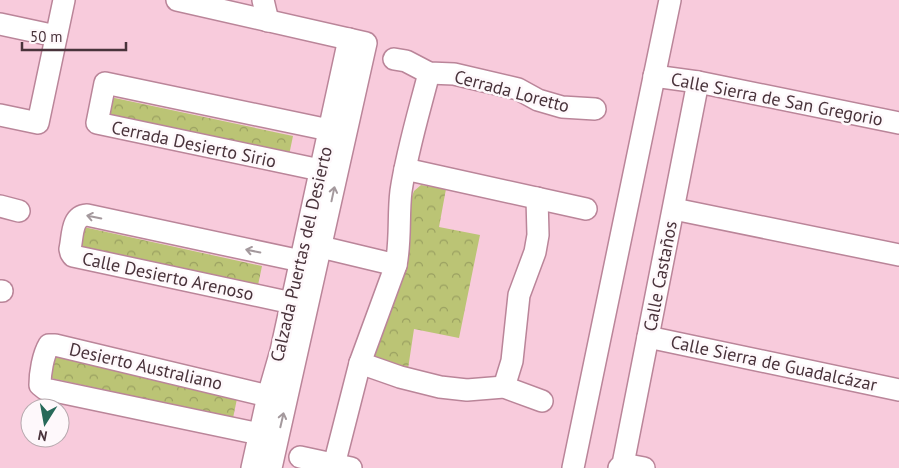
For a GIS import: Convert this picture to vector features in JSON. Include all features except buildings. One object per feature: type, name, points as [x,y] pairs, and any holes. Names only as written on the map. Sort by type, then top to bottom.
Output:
[{"type":"street","points":[[0,115],[38,123],[64,0]]},
{"type":"street","points":[[177,0],[268,21],[263,0]]},
{"type":"street","points":[[573,468],[670,0]]},
{"type":"street","name":"Calzada Puertas del Desierto","points":[[268,21],[358,41],[318,219],[300,261],[292,302],[289,353],[271,468]]},
{"type":"street","points":[[0,24],[56,36]]},
{"type":"street","name":"Cerrada Loretto","points":[[394,59],[406,61],[429,73],[454,74],[518,89],[538,100],[562,107],[595,109]]},
{"type":"street","name":"Cerrada Loretto","points":[[300,457],[342,466],[360,363],[396,264],[399,250],[401,194],[405,169],[429,73]]},
{"type":"street","name":"Calle Sierra de San Gregorio","points":[[654,76],[698,82],[899,123]]},
{"type":"street","name":"Calle Castaños","points":[[621,466],[698,82]]},
{"type":"street","name":"Cerrada Desierto Sirio","points":[[320,170],[97,124],[98,115],[105,83],[328,130]]},
{"type":"street","name":"Calzada Puertas del Desierto","points":[[252,468],[268,396],[289,353],[321,247],[318,219],[320,170],[328,130],[346,94]]},
{"type":"street","points":[[405,169],[586,209]]},
{"type":"street","points":[[504,387],[512,361],[520,295],[535,252],[538,235],[537,198]]},
{"type":"street","points":[[674,209],[899,255]]},
{"type":"street","name":"Calle Desierto Arenoso","points":[[292,302],[73,256],[70,249],[76,219],[80,215],[86,215],[300,261]]},
{"type":"street","points":[[321,247],[396,264]]},
{"type":"street","name":"Calle Sierra de Guadalcázar","points":[[648,337],[899,390]]},
{"type":"street","name":"Desierto Australiano","points":[[260,434],[45,389],[40,385],[40,378],[47,350],[50,345],[55,345],[268,396]]},
{"type":"street","points":[[360,363],[400,377],[440,387],[467,390],[504,387],[542,401]]},
{"type":"street","points":[[621,466],[644,468]]},
{"type":"green space","points":[[110,97],[293,136],[288,160],[105,120]]},
{"type":"green space","points":[[421,185],[446,189],[439,227],[480,235],[459,338],[414,329],[408,369],[377,361],[373,353],[411,199],[414,191]]},
{"type":"green space","points":[[79,226],[262,266],[257,290],[74,250]]},
{"type":"green space","points":[[55,355],[238,394],[233,418],[50,378]]}]
